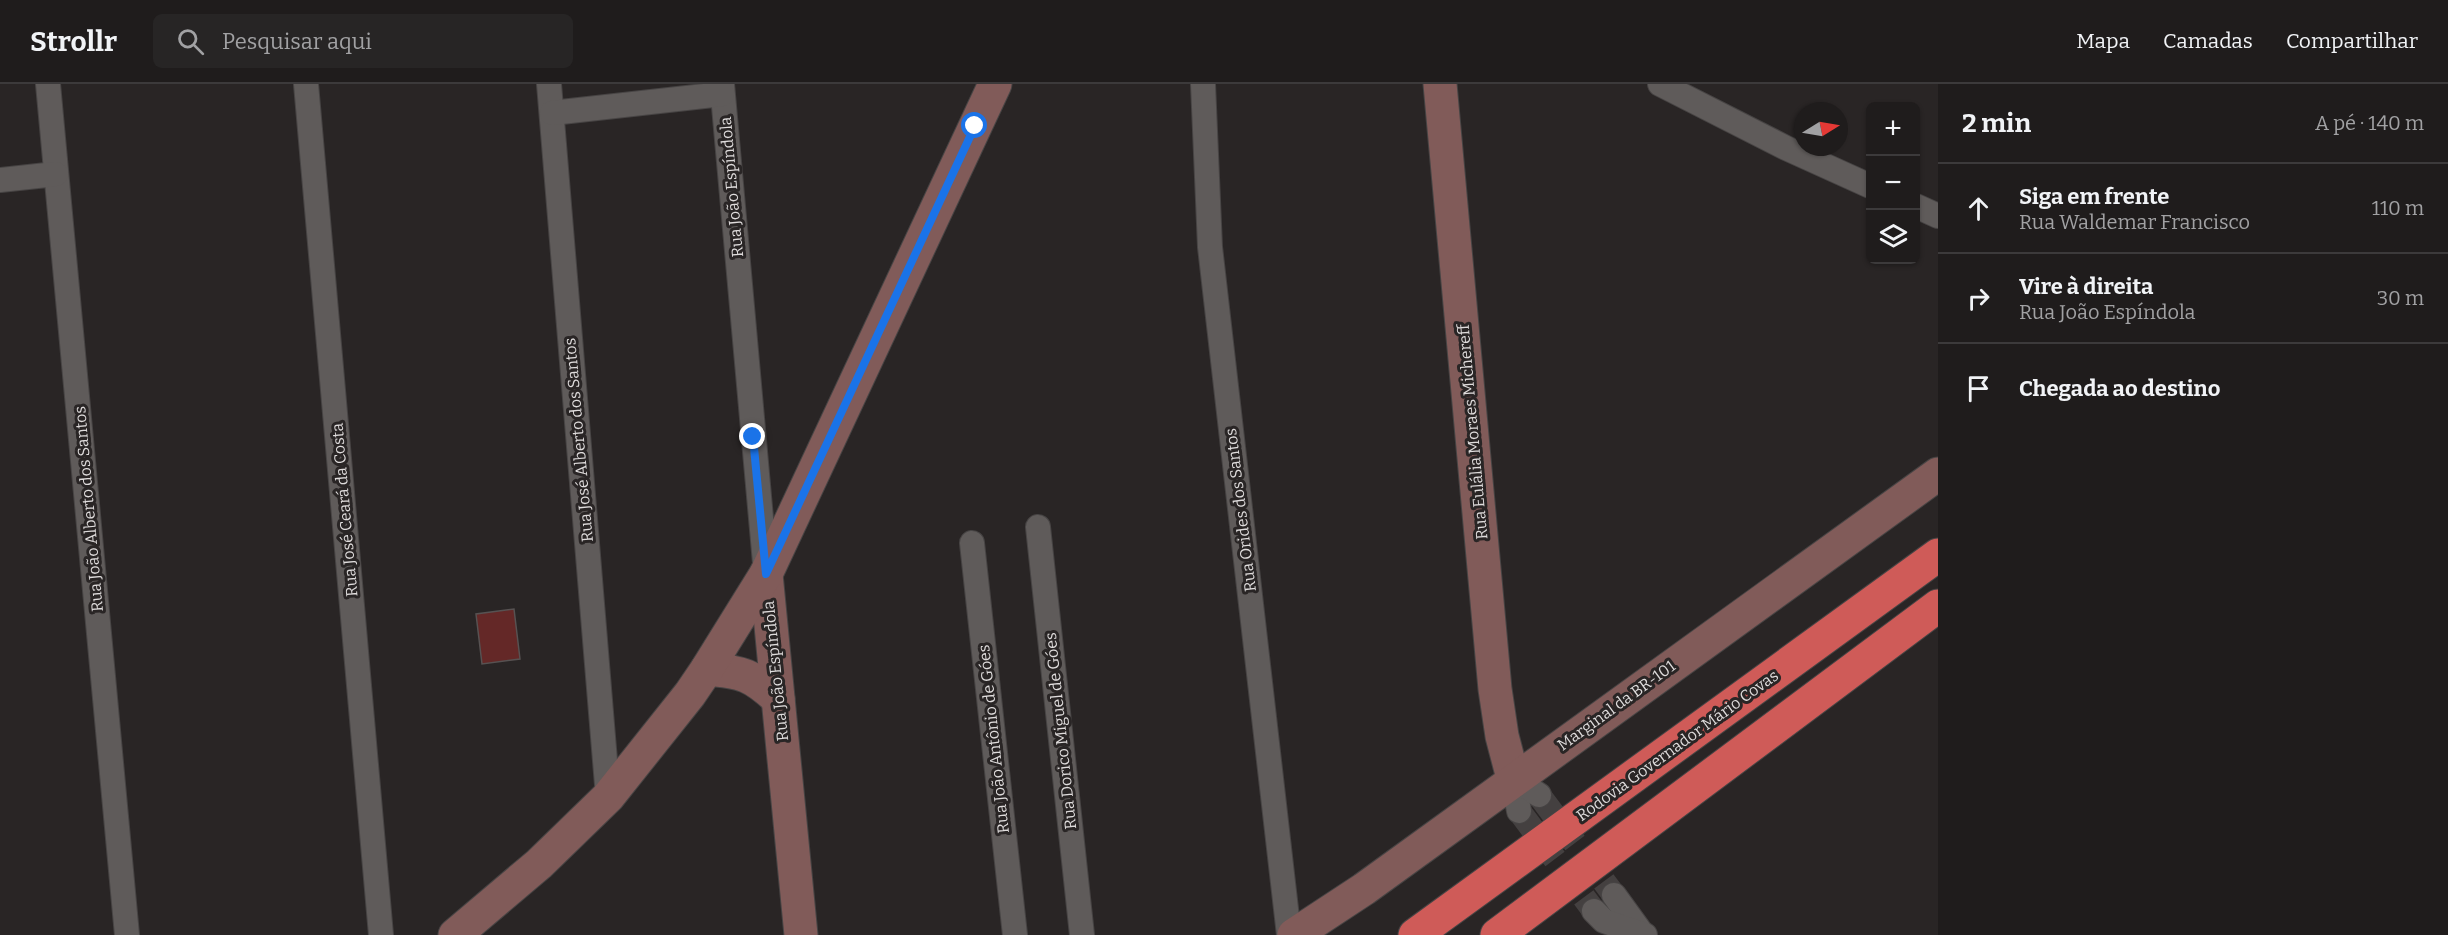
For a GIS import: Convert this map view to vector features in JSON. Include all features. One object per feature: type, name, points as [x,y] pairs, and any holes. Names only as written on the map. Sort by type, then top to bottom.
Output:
[{"type":"highway","name":"Rodovia Governador Mário Covas","points":[[1415,935],[1938,555]]},
{"type":"highway","points":[[1497,935],[1938,606]]},
{"type":"highway","points":[[1512,935],[1537,906]]},
{"type":"street","name":"Rua João Alberto dos Santos","points":[[48,84],[127,935]]},
{"type":"street","name":"Rua José Ceará da Costa","points":[[306,84],[381,935]]},
{"type":"street","name":"Rua José Alberto dos Santos","points":[[549,84],[608,797]]},
{"type":"street","points":[[455,935],[539,864],[608,797],[690,694],[707,669],[766,574],[995,84]]},
{"type":"street","name":"Rua Orides dos Santos","points":[[1203,84],[1210,247],[1288,935]]},
{"type":"street","name":"Rua Eulália Moraes Michereff","points":[[1440,84],[1496,689],[1502,736],[1526,787]]},
{"type":"street","points":[[1660,84],[1786,148],[1866,184]]},
{"type":"street","points":[[552,113],[722,89]]},
{"type":"street","name":"Rua João Espíndola","points":[[722,89],[801,935]]},
{"type":"street","points":[[0,180],[56,174]]},
{"type":"street","points":[[1920,208],[1938,216]]},
{"type":"street","name":"Marginal da BR-101","points":[[1294,935],[1526,787],[1938,474]]},
{"type":"street","name":"Rua Dorico Miguel de Góes","points":[[1038,527],[1082,935]]},
{"type":"street","name":"Rua João Antônio de Góes","points":[[972,543],[1015,935]]},
{"type":"street","points":[[707,669],[740,673],[758,680],[778,699]]},
{"type":"street","points":[[1519,811],[1526,787]]},
{"type":"street","points":[[1614,895],[1644,935]]},
{"type":"street","points":[[1594,911],[1604,921],[1644,935]]},
{"type":"building","points":[[514,609],[520,659],[482,664],[476,614]]},
{"type":"tunnel","points":[[1539,795],[1614,895]]},
{"type":"tunnel","points":[[1519,811],[1594,911]]},
{"type":"route","points":[[753,437],[766,574],[975,126]]}]
